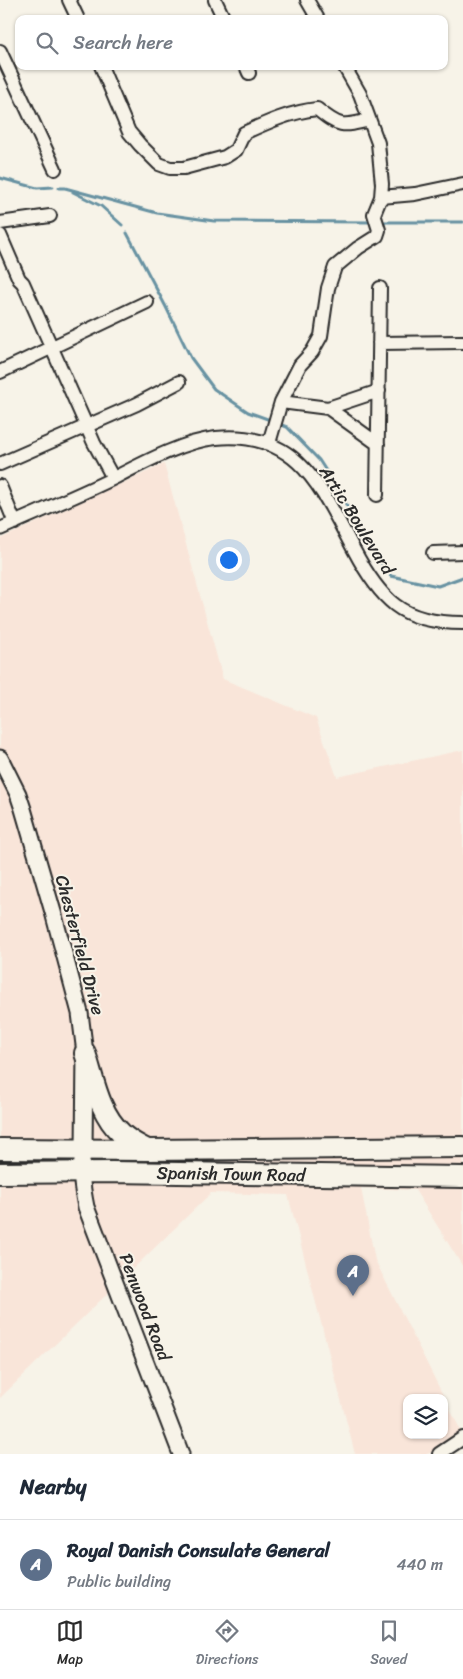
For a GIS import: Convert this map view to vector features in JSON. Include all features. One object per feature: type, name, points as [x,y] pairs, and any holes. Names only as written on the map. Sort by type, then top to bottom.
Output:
[{"type":"highway","points":[[85,1052],[99,1097],[112,1122],[120,1133],[148,1150]]},
{"type":"highway","points":[[388,1147],[396,1153],[463,1158]]},
{"type":"highway","name":"Spanish Town Road","points":[[0,1149],[148,1150],[463,1147]]},
{"type":"highway","name":"Spanish Town Road","points":[[0,1173],[80,1172],[463,1177]]},
{"type":"street","points":[[69,0],[76,15]]},
{"type":"street","points":[[216,0],[222,15]]},
{"type":"street","points":[[307,0],[316,15]]},
{"type":"street","points":[[0,51],[56,168]]},
{"type":"street","points":[[102,70],[130,132],[159,164],[170,168],[184,168],[225,157],[236,150],[244,133],[299,111],[317,109],[332,121],[347,126],[370,120]]},
{"type":"street","points":[[270,438],[279,408],[300,365],[312,352],[321,336],[328,288],[335,268],[358,248],[377,236],[379,230],[374,214],[381,197],[382,184],[378,143],[360,94],[346,70]]},
{"type":"street","points":[[381,197],[416,194],[463,184]]},
{"type":"street","points":[[0,223],[50,216]]},
{"type":"street","points":[[0,235],[94,443],[113,478]]},
{"type":"street","points":[[377,494],[380,288]]},
{"type":"street","points":[[0,372],[147,302]]},
{"type":"street","points":[[379,343],[463,342]]},
{"type":"street","points":[[0,464],[137,404],[179,382]]},
{"type":"street","points":[[279,408],[328,408],[379,391]]},
{"type":"street","points":[[328,408],[378,444]]},
{"type":"street","name":"Artic Boulevard","points":[[0,529],[161,455],[206,440],[239,437],[270,438],[295,458],[308,472],[323,494],[362,564],[384,594],[395,604],[423,618],[450,623],[463,623]]},
{"type":"street","points":[[0,486],[15,522]]},
{"type":"street","points":[[433,553],[463,552]]},
{"type":"street","name":"Chesterfield Drive","points":[[0,758],[23,809],[80,1013],[85,1052],[84,1149]]},
{"type":"street","name":"Penwood Road","points":[[84,1149],[80,1163],[80,1172],[86,1207],[182,1454]]},
{"type":"street","points":[[439,1454],[463,1438]]},
{"type":"shaded area","points":[[164,464],[223,679],[316,718],[337,777],[463,750],[463,1267],[415,1190],[361,1188],[375,1260],[442,1394],[403,1394],[403,1439],[448,1439],[448,1405],[463,1435],[463,1440],[427,1454],[355,1454],[288,1195],[211,1193],[0,1398],[0,539]]},
{"type":"waterway","points":[[0,178],[37,188],[53,187]]},
{"type":"waterway","points":[[59,188],[157,213],[214,221],[372,222]]},
{"type":"waterway","points":[[73,192],[101,206],[122,225]]},
{"type":"waterway","points":[[379,222],[463,222]]},
{"type":"waterway","points":[[127,233],[191,358],[214,389],[248,412],[273,421]]},
{"type":"waterway","points":[[279,424],[287,427],[319,460],[341,494],[365,543],[391,576],[438,586],[463,577]]},
{"type":"place","name":"Royal Danish Consulate General","points":[[353,1296]]}]
